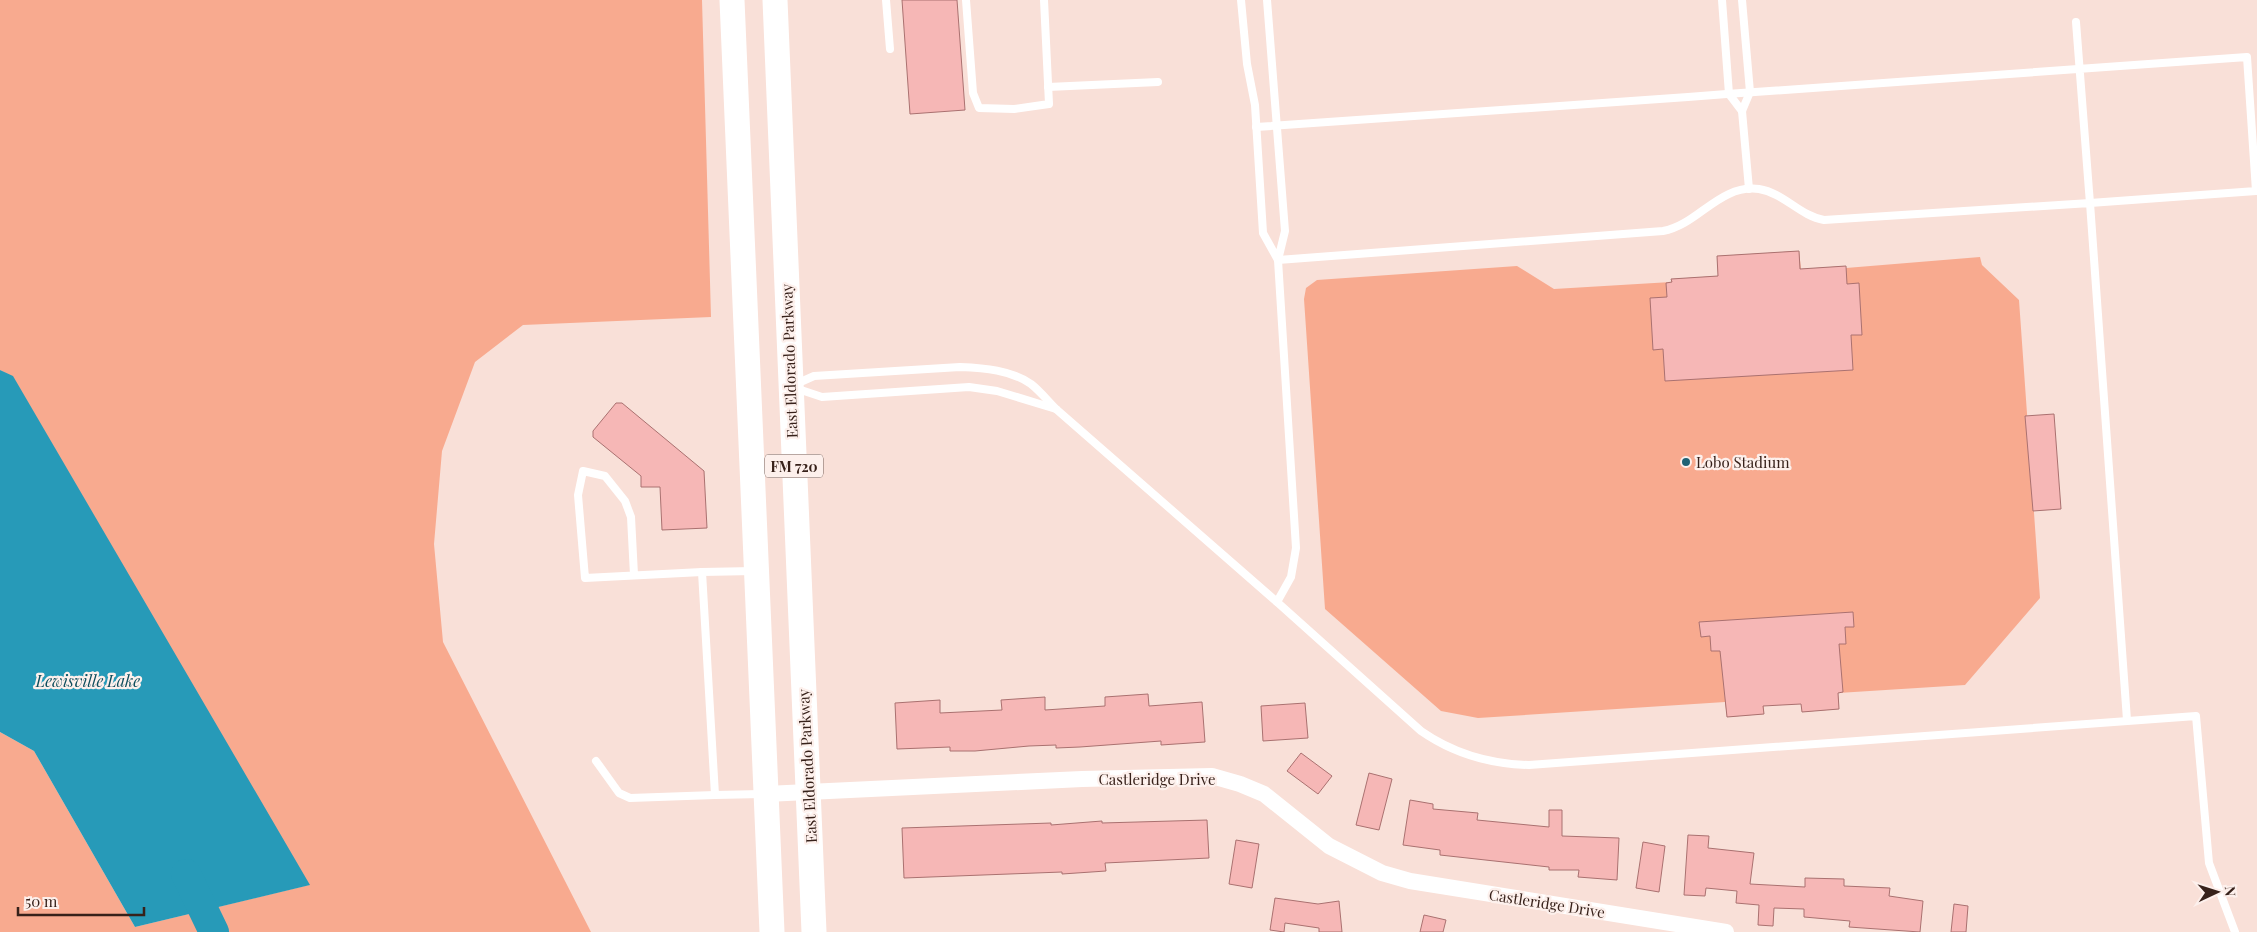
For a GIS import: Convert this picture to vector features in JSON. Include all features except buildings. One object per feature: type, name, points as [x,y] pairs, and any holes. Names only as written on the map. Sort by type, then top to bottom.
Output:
[{"type":"main road","name":"FM 720","points":[[732,0],[772,932]]},
{"type":"main road","name":"East Eldorado Parkway","points":[[775,0],[814,932]]},
{"type":"street","name":"Castleridge Drive","points":[[766,794],[1082,779],[1212,776],[1240,784],[1264,794],[1329,846],[1382,874],[1410,881],[1726,932]]},
{"type":"lane","points":[[886,0],[890,49]]},
{"type":"lane","points":[[966,0],[973,93],[980,108],[1014,109],[1049,104],[1044,0]]},
{"type":"lane","points":[[1241,0],[1247,64],[1255,105],[1263,233],[1278,260]]},
{"type":"lane","points":[[1267,0],[1285,231],[1278,260],[1296,548],[1291,577],[1277,602]]},
{"type":"lane","points":[[1722,0],[1729,94],[1742,111]]},
{"type":"lane","points":[[1742,0],[1750,92],[1742,111],[1749,189]]},
{"type":"lane","points":[[2076,22],[2127,720]]},
{"type":"lane","points":[[1256,127],[2247,57],[2256,191],[1824,220],[1809,216],[1777,195],[1765,190],[1749,189],[1722,196],[1689,222],[1676,229],[1663,231],[1278,260]]},
{"type":"lane","points":[[1048,87],[1158,82]]},
{"type":"lane","points":[[790,386],[814,376],[960,367],[982,368],[1018,377],[1032,385],[1056,409],[1421,731],[1460,753],[1502,764],[1563,762],[2196,716],[2207,852],[2212,873],[2235,932]]},
{"type":"lane","points":[[790,386],[822,397],[969,387],[997,391],[1056,409]]},
{"type":"lane","points":[[634,575],[632,517],[625,501],[605,476],[583,471],[578,495],[585,578],[756,571]]},
{"type":"lane","points":[[702,572],[715,795]]},
{"type":"lane","points":[[596,761],[619,793],[630,798],[766,794]]},
{"type":"shaded area","points":[[0,0],[702,0],[711,317],[523,325],[475,362],[442,451],[434,544],[443,642],[591,932],[0,932],[0,732],[34,751],[135,927],[309,885],[13,377],[0,370]]},
{"type":"shaded area","name":"Lobo Stadium","points":[[1799,251],[1801,269],[1845,266],[1846,268],[1980,257],[1982,265],[2019,300],[2040,598],[1965,685],[1838,693],[1839,709],[1802,712],[1801,696],[1790,705],[1774,705],[1774,697],[1763,699],[1764,714],[1727,717],[1725,702],[1478,718],[1441,711],[1325,609],[1304,299],[1306,288],[1317,280],[1517,266],[1554,289],[1671,282],[1671,279],[1718,276],[1717,256]]},
{"type":"water","name":"Lewisville Lake","points":[[0,370],[13,376],[310,885],[135,927],[34,751],[0,732]]},
{"type":"waterway","points":[[186,874],[214,932]]},
{"type":"place","name":"Lobo Stadium","points":[[1686,462]]}]
